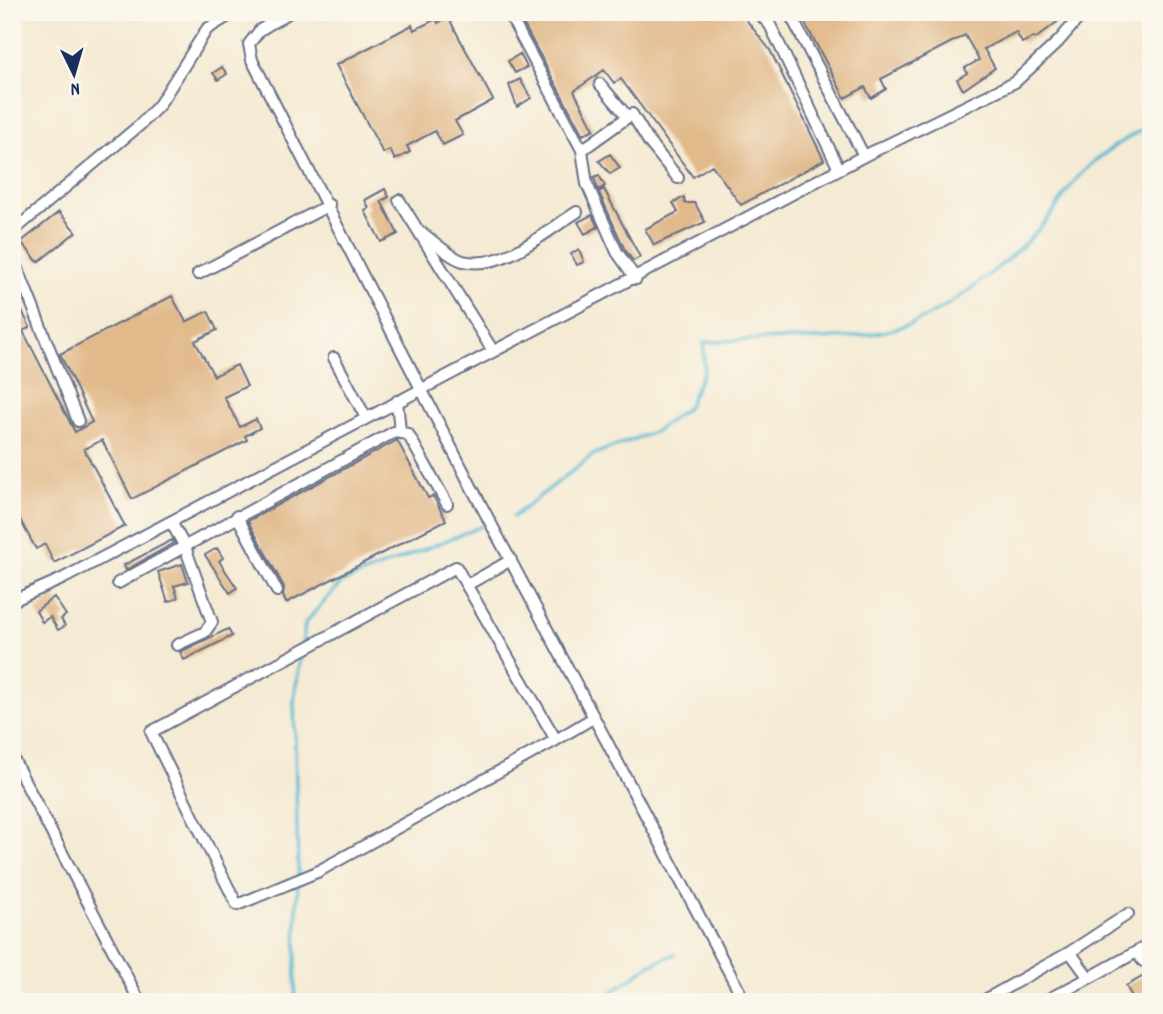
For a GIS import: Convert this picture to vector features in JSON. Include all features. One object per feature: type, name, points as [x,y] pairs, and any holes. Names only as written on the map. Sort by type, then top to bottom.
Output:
[{"type":"lane","points":[[12,232],[141,124],[159,105],[207,29],[235,12]]},
{"type":"lane","points":[[290,12],[260,30],[249,44],[252,60],[593,718],[745,1002]]},
{"type":"lane","points":[[508,12],[582,150],[587,184],[617,252],[636,279]]},
{"type":"lane","points":[[758,12],[770,25],[839,169]]},
{"type":"lane","points":[[789,12],[864,156]]},
{"type":"lane","points":[[12,601],[62,579],[422,387],[636,279],[864,156],[1015,82],[1058,42],[1084,12]]},
{"type":"lane","points":[[600,84],[627,117]]},
{"type":"lane","points":[[582,150],[632,114],[649,142],[678,178]]},
{"type":"lane","points":[[399,200],[493,351]]},
{"type":"lane","points":[[198,274],[329,205]]},
{"type":"lane","points":[[418,230],[461,261],[486,262],[502,258],[577,212]]},
{"type":"lane","points":[[12,254],[78,421]]},
{"type":"lane","points":[[334,358],[366,418]]},
{"type":"lane","points":[[397,401],[400,431]]},
{"type":"lane","points":[[118,583],[237,516],[400,431],[408,434],[447,504]]},
{"type":"lane","points":[[237,516],[277,591]]},
{"type":"lane","points":[[171,522],[185,547],[212,622],[205,632],[177,645]]},
{"type":"lane","points":[[467,584],[512,560]]},
{"type":"lane","points":[[556,740],[456,567],[151,732],[237,905],[317,872],[556,740],[593,718]]},
{"type":"lane","points":[[12,757],[140,1002]]},
{"type":"lane","points":[[981,1002],[1070,952],[1128,914]]},
{"type":"lane","points":[[1043,1002],[1151,944]]},
{"type":"lane","points":[[1070,952],[1089,978]]},
{"type":"lane","points":[[1136,952],[1143,961],[1151,961]]},
{"type":"building","points":[[517,12],[740,12],[770,50],[824,160],[741,205],[712,165],[693,177],[621,79],[614,83],[604,70],[574,91],[594,129],[583,135]]},
{"type":"building","points":[[799,12],[1070,12],[1035,39],[1034,37],[1022,43],[1016,32],[984,49],[995,68],[963,90],[957,79],[967,73],[965,68],[979,60],[965,35],[881,79],[886,89],[871,98],[865,87],[845,98]]},
{"type":"building","points":[[448,17],[493,100],[455,121],[463,135],[443,145],[435,131],[407,146],[410,152],[395,160],[390,150],[383,153],[336,65],[412,25],[414,30],[436,19],[438,23]]},
{"type":"building","points":[[520,54],[527,67],[515,73],[508,61]]},
{"type":"building","points":[[222,67],[227,74],[218,80],[213,73]]},
{"type":"building","points":[[520,79],[531,98],[517,107],[509,85]]},
{"type":"building","points":[[610,154],[620,168],[610,174],[599,161]]},
{"type":"building","points":[[599,175],[605,186],[598,190],[594,177]]},
{"type":"building","points":[[385,189],[389,197],[381,201],[398,234],[381,242],[365,211],[369,208],[365,200]]},
{"type":"building","points":[[604,189],[640,257],[633,261],[624,248],[599,192]]},
{"type":"building","points":[[684,197],[685,203],[695,203],[705,222],[654,245],[645,229],[678,212],[673,203]]},
{"type":"building","points":[[59,212],[76,232],[38,262],[21,242]]},
{"type":"building","points":[[592,215],[598,227],[585,234],[578,222]]},
{"type":"building","points":[[579,249],[584,262],[577,265],[571,254]]},
{"type":"building","points":[[172,296],[186,322],[208,311],[217,330],[195,341],[214,376],[237,365],[247,386],[224,397],[240,427],[256,419],[260,428],[245,436],[247,440],[132,499],[102,440],[84,449],[125,526],[54,563],[45,544],[36,549],[12,505],[12,312],[20,307],[30,327],[23,331],[75,432],[92,422],[60,354]]},
{"type":"building","points":[[397,440],[428,498],[433,496],[446,520],[286,603],[283,596],[284,587],[248,521]]},
{"type":"building","points":[[172,540],[174,543],[126,570],[124,565]]},
{"type":"building","points":[[217,548],[223,558],[219,561],[237,588],[230,593],[205,555]]},
{"type":"building","points":[[182,564],[188,582],[174,586],[178,598],[168,602],[158,572]]},
{"type":"building","points":[[54,597],[66,615],[61,619],[65,626],[58,630],[50,617],[42,622],[36,611]]},
{"type":"building","points":[[228,629],[232,636],[184,660],[180,652]]},
{"type":"building","points":[[1151,972],[1151,1002],[1135,1002],[1126,986]]},
{"type":"waterway","points":[[513,517],[594,454],[656,431],[687,408],[704,370],[704,343],[860,336],[910,324],[927,316],[964,294],[1001,265],[1046,221],[1074,182],[1092,163],[1151,124]]},
{"type":"waterway","points":[[302,647],[305,623],[341,583],[487,524]]},
{"type":"waterway","points":[[295,1002],[298,870],[294,699],[301,655]]},
{"type":"waterway","points":[[598,1002],[650,965],[675,954]]}]
